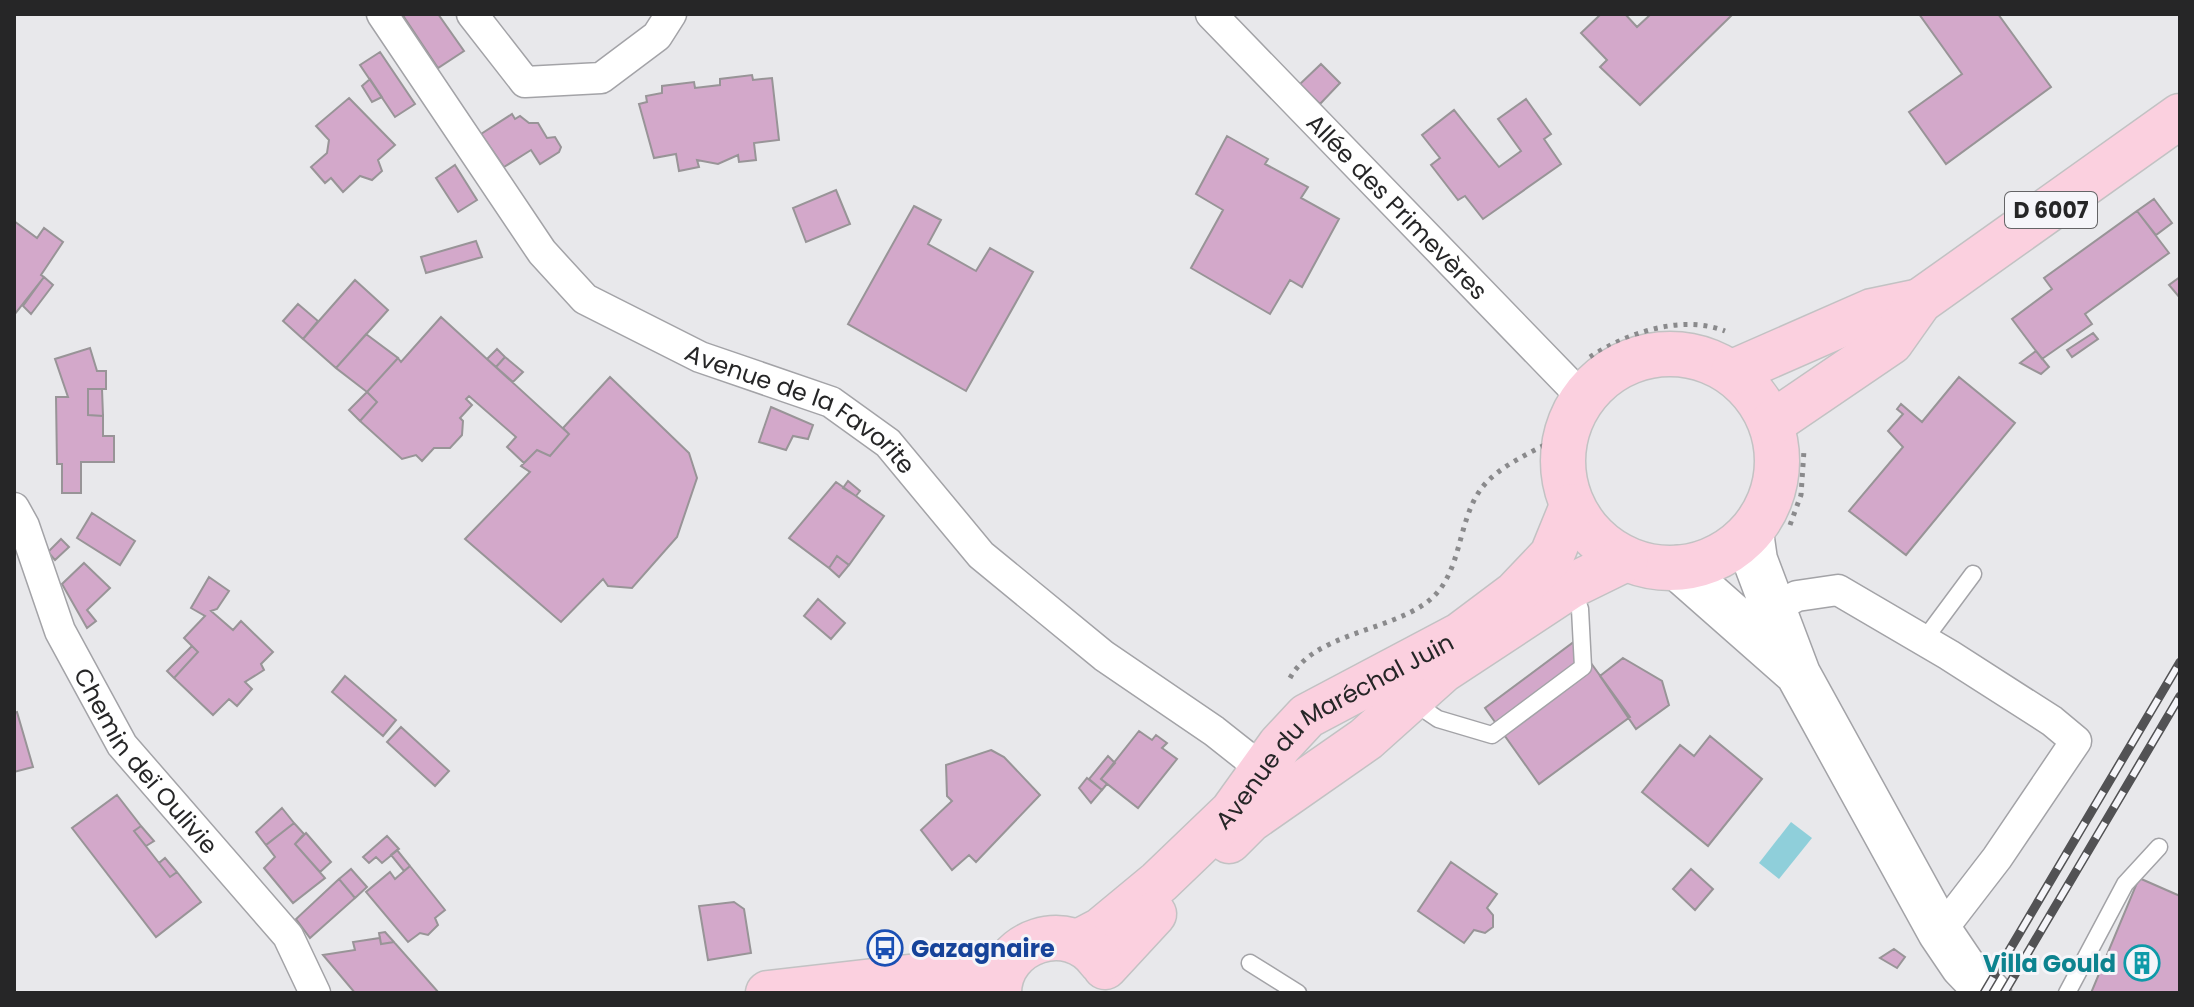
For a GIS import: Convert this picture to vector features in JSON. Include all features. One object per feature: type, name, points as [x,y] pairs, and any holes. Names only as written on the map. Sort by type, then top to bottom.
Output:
[{"type":"main road","name":"D 6007","points":[[1920,301],[2180,116]]},
{"type":"main road","points":[[1920,301],[1891,342],[1788,434],[1778,451],[1776,480],[1768,508],[1768,533],[1709,561],[1678,568],[1626,559],[1604,546],[1572,506],[1564,479],[1571,402],[1607,374],[1647,356],[1669,353],[1735,354],[1872,311],[1920,301]]},
{"type":"main road","points":[[1735,354],[1756,395],[1788,434]]},
{"type":"main road","name":"Avenue du Maréchal Juin","points":[[1098,967],[1101,930],[1159,882],[1232,812],[1262,769],[1307,716],[1460,635],[1516,593],[1552,555],[1572,506]]},
{"type":"main road","name":"Avenue du Maréchal Juin","points":[[1098,967],[1250,820],[1341,759],[1442,671],[1571,586],[1626,559]]},
{"type":"main road","points":[[768,993],[1002,979],[1019,949],[1037,939],[1058,937],[1098,967]]},
{"type":"street","name":"Avenue de la Favorite","points":[[382,14],[542,252],[585,299],[700,357],[831,402],[888,443],[981,555],[1104,656],[1214,731],[1262,769]]},
{"type":"street","points":[[472,14],[525,82],[601,78],[657,36],[671,14]]},
{"type":"street","name":"Allée des Primevères","points":[[1211,14],[1571,402]]},
{"type":"street","name":"Chemin deï Oulivie","points":[[14,508],[24,526],[60,631],[122,745],[288,936],[315,993]]},
{"type":"street","points":[[1768,533],[1755,560],[1798,674],[1940,932],[1963,966],[1989,993]]},
{"type":"street","points":[[1678,568],[1798,674]]},
{"type":"street","points":[[1775,607],[1797,596],[1838,590],[2052,721],[2076,741],[1997,858],[1940,932]]},
{"type":"lane","points":[[1924,640],[1973,574]]},
{"type":"lane","points":[[1409,699],[1438,719],[1492,735],[1583,667],[1580,609],[1571,586]]},
{"type":"lane","points":[[2067,993],[2125,884],[2159,847]]},
{"type":"lane","points":[[1250,963],[1298,993]]},
{"type":"path","points":[[1287,685],[1305,656],[1323,646],[1382,627],[1426,603],[1450,573],[1478,493],[1489,478],[1571,402],[1615,341],[1645,330],[1701,327],[1735,354]]},
{"type":"path","points":[[1768,533],[1801,495],[1788,434]]},
{"type":"water","points":[[1791,822],[1812,838],[1779,879],[1759,863]]},
{"type":"building","points":[[402,14],[438,14],[464,51],[438,68]]},
{"type":"building","points":[[1601,14],[1625,14],[1637,27],[1651,14],[1733,14],[1640,105],[1600,67],[1607,60],[1581,33]]},
{"type":"building","points":[[1919,14],[1998,14],[2051,87],[1946,164],[1909,112],[1962,74]]},
{"type":"building","points":[[380,52],[415,104],[395,117],[360,65]]},
{"type":"building","points":[[1321,64],[1340,83],[1320,104],[1300,84]]},
{"type":"building","points":[[752,75],[753,80],[772,78],[779,140],[754,143],[756,160],[739,162],[738,155],[718,164],[697,160],[699,167],[679,171],[676,154],[654,158],[639,104],[647,102],[646,96],[662,93],[662,86],[694,82],[695,88],[720,85],[720,79]]},
{"type":"building","points":[[370,79],[382,97],[372,102],[362,86]]},
{"type":"building","points":[[349,98],[395,145],[378,160],[382,171],[372,180],[360,176],[343,192],[331,178],[325,183],[311,167],[327,153],[329,140],[316,126]]},
{"type":"building","points":[[1526,99],[1551,134],[1544,139],[1561,164],[1483,219],[1465,196],[1458,200],[1431,165],[1440,158],[1422,135],[1454,110],[1499,167],[1521,151],[1498,119]]},
{"type":"building","points":[[512,114],[515,119],[520,116],[529,123],[538,123],[547,138],[555,137],[561,147],[559,152],[540,164],[531,150],[504,167],[481,134]]},
{"type":"building","points":[[1227,136],[1268,159],[1265,164],[1308,187],[1301,198],[1339,219],[1302,287],[1290,280],[1270,314],[1191,268],[1223,210],[1196,194]]},
{"type":"building","points":[[455,165],[477,200],[458,212],[436,178]]},
{"type":"building","points":[[836,190],[850,224],[806,242],[793,208]]},
{"type":"building","points":[[2154,199],[2172,223],[2156,235],[2137,211]]},
{"type":"building","points":[[914,206],[941,220],[928,244],[976,271],[990,248],[1033,272],[966,391],[848,324]]},
{"type":"building","points":[[2137,211],[2169,253],[2085,314],[2092,324],[2042,359],[2012,319],[2052,289],[2044,278]]},
{"type":"building","points":[[14,221],[37,238],[44,228],[63,242],[41,275],[44,277],[14,315]]},
{"type":"building","points":[[476,241],[482,257],[426,273],[421,257]]},
{"type":"building","points":[[44,277],[53,285],[31,314],[23,306]]},
{"type":"building","points":[[2180,277],[2180,298],[2169,285]]},
{"type":"building","points":[[355,280],[388,310],[336,368],[303,339]]},
{"type":"building","points":[[298,304],[318,321],[303,339],[283,321]]},
{"type":"building","points":[[441,317],[569,434],[550,456],[537,450],[524,463],[507,447],[516,437],[469,396],[466,399],[472,405],[460,418],[463,421],[462,435],[450,448],[434,448],[422,461],[416,455],[402,459],[360,421],[377,402],[367,392],[398,358],[401,362]]},
{"type":"building","points":[[2093,333],[2098,339],[2072,357],[2067,350]]},
{"type":"building","points":[[366,334],[398,358],[367,392],[336,368]]},
{"type":"building","points":[[90,348],[97,371],[106,371],[106,389],[88,389],[88,415],[103,416],[103,436],[114,436],[114,462],[81,462],[81,493],[62,493],[62,464],[57,464],[56,397],[68,397],[55,359]]},
{"type":"building","points":[[497,349],[505,357],[496,367],[487,359]]},
{"type":"building","points":[[2036,351],[2049,367],[2041,374],[2020,363]]},
{"type":"building","points":[[505,357],[523,372],[513,382],[496,367]]},
{"type":"building","points":[[610,377],[689,453],[697,478],[677,537],[632,588],[608,586],[603,579],[561,622],[465,539],[530,472],[521,466],[537,450],[550,456],[569,434],[563,428]]},
{"type":"building","points":[[1959,377],[2015,423],[1906,555],[1849,511],[1903,447],[1888,431],[1903,414],[1897,409],[1901,404],[1922,422]]},
{"type":"building","points":[[88,389],[102,389],[103,416],[88,415]]},
{"type":"building","points":[[367,392],[377,402],[360,421],[349,410]]},
{"type":"building","points":[[771,407],[813,425],[808,439],[793,436],[786,450],[759,442]]},
{"type":"building","points":[[848,481],[860,491],[856,496],[843,488]]},
{"type":"building","points":[[836,482],[884,516],[849,565],[837,556],[829,568],[789,538]]},
{"type":"building","points":[[92,513],[135,541],[120,565],[77,538]]},
{"type":"building","points":[[61,539],[69,547],[55,560],[48,552]]},
{"type":"building","points":[[837,556],[849,565],[839,577],[829,568]]},
{"type":"building","points":[[84,563],[110,588],[87,610],[96,621],[87,628],[62,584]]},
{"type":"building","points":[[209,577],[229,591],[217,609],[211,611],[233,630],[241,621],[273,652],[261,664],[264,670],[245,682],[252,689],[237,706],[229,699],[213,715],[174,678],[198,652],[184,638],[205,616],[191,608]]},
{"type":"building","points":[[818,599],[845,623],[831,639],[804,616]]},
{"type":"building","points":[[1575,641],[1630,717],[1539,784],[1485,708]]},
{"type":"building","points":[[192,646],[198,652],[174,678],[167,671]]},
{"type":"building","points":[[1623,658],[1662,681],[1669,705],[1636,729],[1600,676]]},
{"type":"building","points":[[345,676],[396,720],[383,736],[332,692]]},
{"type":"building","points":[[17,712],[33,767],[14,772],[14,713]]},
{"type":"building","points":[[401,727],[449,771],[435,786],[387,742]]},
{"type":"building","points":[[1139,731],[1152,740],[1156,735],[1167,743],[1162,748],[1177,759],[1138,808],[1101,779]]},
{"type":"building","points":[[1710,736],[1762,779],[1708,846],[1642,792],[1680,745],[1694,756]]},
{"type":"building","points":[[991,750],[1004,757],[1040,795],[976,862],[969,855],[952,870],[921,830],[952,801],[947,796],[946,765]]},
{"type":"building","points":[[1108,756],[1115,763],[1101,779],[1107,784],[1102,790],[1089,779]]},
{"type":"building","points":[[1087,778],[1102,790],[1091,803],[1079,788]]},
{"type":"building","points":[[117,795],[141,826],[134,831],[170,877],[177,872],[201,902],[156,937],[72,828]]},
{"type":"building","points":[[282,808],[294,823],[266,845],[256,832]]},
{"type":"building","points":[[294,823],[304,834],[295,844],[325,878],[293,903],[264,868],[275,857],[266,845]]},
{"type":"building","points":[[141,826],[154,841],[146,846],[134,831]]},
{"type":"building","points":[[306,833],[331,862],[320,872],[295,844]]},
{"type":"building","points":[[387,836],[399,849],[382,863],[376,857],[369,863],[363,857]]},
{"type":"building","points":[[397,850],[410,866],[404,871],[391,855]]},
{"type":"building","points":[[165,858],[177,872],[170,877],[159,863]]},
{"type":"building","points":[[1451,862],[1497,894],[1487,908],[1493,915],[1493,927],[1485,933],[1474,930],[1464,943],[1418,911]]},
{"type":"building","points":[[410,866],[445,910],[435,918],[438,925],[428,935],[420,933],[408,942],[366,892],[390,872],[395,879]]},
{"type":"building","points":[[351,869],[367,887],[355,898],[339,879]]},
{"type":"building","points":[[1691,869],[1713,889],[1695,910],[1673,889]]},
{"type":"building","name":"Villa Gould","points":[[2139,878],[2180,896],[2180,993],[2091,993]]},
{"type":"building","points":[[339,879],[355,898],[310,938],[296,919]]},
{"type":"building","points":[[734,902],[744,909],[751,953],[708,960],[699,906]]},
{"type":"building","points":[[385,932],[394,942],[381,944],[379,933]]},
{"type":"building","points":[[380,938],[381,944],[394,942],[439,993],[355,993],[323,955],[355,950],[353,942]]},
{"type":"building","points":[[1894,949],[1905,957],[1897,968],[1880,958]]},
{"type":"railway","points":[[1984,993],[2180,662]]},
{"type":"railway","points":[[2004,993],[2180,696]]},
{"type":"place","name":"Gazagnaire","points":[[885,948]]},
{"type":"place","name":"Villa Gould","points":[[2142,963]]}]
